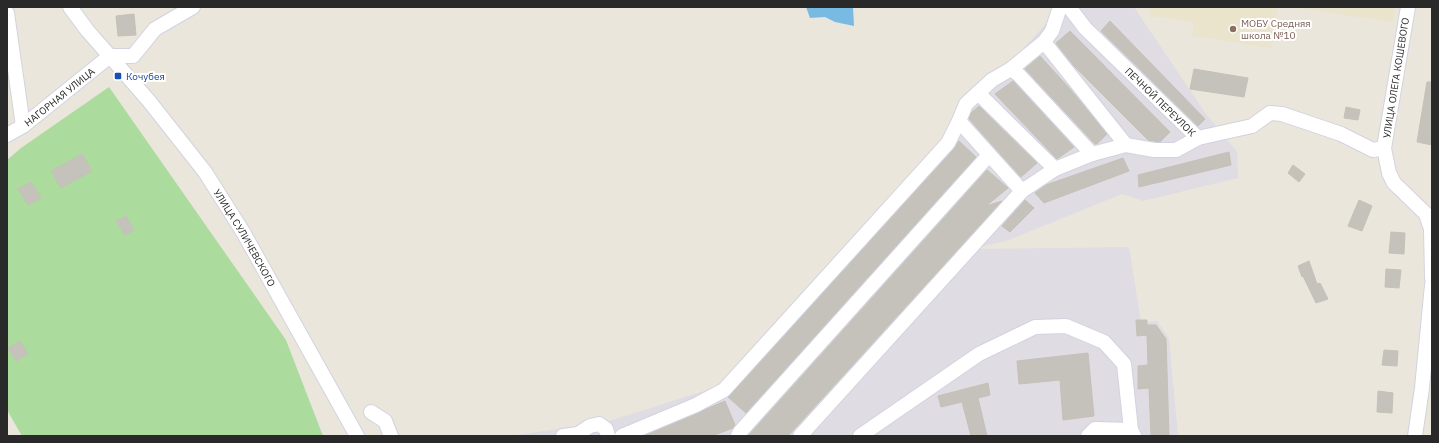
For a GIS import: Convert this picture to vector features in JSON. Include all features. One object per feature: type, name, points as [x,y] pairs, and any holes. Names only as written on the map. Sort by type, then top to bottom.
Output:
[{"type":"street","name":"УЛИЦА СУЛИЧЕВСКОГО","points":[[70,7],[87,30],[181,140],[205,172],[243,232],[357,436]]},
{"type":"street","points":[[110,56],[133,56],[155,29],[193,7]]},
{"type":"street","points":[[622,436],[696,405],[724,390],[948,143],[966,104],[992,80],[1011,69],[1044,42],[1052,31],[1060,7]]},
{"type":"street","name":"ПЕЧНОЙ ПЕРЕУЛОК","points":[[1069,7],[1085,28],[1198,138],[1252,126],[1270,113],[1282,114],[1341,134],[1372,150],[1384,148]]},
{"type":"street","name":"УЛИЦА ОЛЕГА КОШЕВОГО","points":[[1408,7],[1384,148],[1388,173],[1394,183],[1426,214],[1430,229],[1432,278]]},
{"type":"street","points":[[7,13],[23,126]]},
{"type":"street","points":[[1044,42],[1126,145]]},
{"type":"street","name":"НАГОРНАЯ УЛИЦА","points":[[7,135],[23,126],[110,56]]},
{"type":"street","points":[[1011,69],[1019,75],[1092,154]]},
{"type":"street","points":[[978,93],[1055,169]]},
{"type":"street","points":[[959,121],[1022,191]]},
{"type":"street","points":[[800,436],[1022,191],[1055,169],[1092,154],[1126,145],[1154,150],[1176,150],[1198,138]]},
{"type":"street","points":[[738,436],[756,414],[989,155]]},
{"type":"street","points":[[1415,436],[1422,388],[1432,285]]},
{"type":"street","points":[[860,436],[979,354],[1035,327],[1066,326],[1104,342],[1124,364],[1133,433],[1095,429],[1088,436]]},
{"type":"street","points":[[371,412],[385,421],[392,436]]},
{"type":"street","points":[[563,436],[578,434],[590,426],[599,424],[606,429],[608,436]]},
{"type":"shaded area","points":[[1061,7],[1134,7],[1206,114],[1237,152],[1238,178],[1143,201],[1122,194],[1006,241],[972,249],[1129,247],[1141,322],[1157,321],[1169,338],[1178,436],[509,436],[606,422],[723,385]]},
{"type":"shaded area","name":"МОБУ Средняя школа №10","points":[[1150,7],[1278,7],[1271,48],[1192,36],[1194,22],[1149,16]]},
{"type":"shaded area","name":"МОБУ Средняя школа №10","points":[[1290,7],[1395,7],[1393,22]]},
{"type":"green space","points":[[109,87],[286,340],[323,436],[22,436],[7,410],[7,160],[21,148]]},
{"type":"water","points":[[806,7],[853,7],[854,26],[835,22],[825,17],[810,18]]},
{"type":"building","points":[[134,14],[136,35],[118,36],[116,16]]},
{"type":"building","points":[[1110,21],[1205,119],[1198,126],[1101,31]]},
{"type":"building","points":[[1070,31],[1170,132],[1160,142],[1148,140],[1074,66],[1056,43]]},
{"type":"building","points":[[1040,56],[1070,89],[1107,134],[1097,144],[1095,144],[1025,69]]},
{"type":"building","points":[[1194,69],[1248,78],[1244,97],[1190,89]]},
{"type":"building","points":[[1013,81],[1074,147],[1057,159],[995,94]]},
{"type":"building","points":[[1427,82],[1432,82],[1432,145],[1417,142]]},
{"type":"building","points":[[979,106],[1037,163],[1021,177],[969,119],[971,113]]},
{"type":"building","points":[[1346,107],[1360,110],[1358,120],[1344,118]]},
{"type":"building","points":[[959,141],[976,157],[746,413],[728,397],[954,149]]},
{"type":"building","points":[[1229,152],[1231,165],[1139,187],[1138,175]]},
{"type":"building","points":[[82,154],[92,171],[61,188],[51,171]]},
{"type":"building","points":[[1123,158],[1129,171],[1044,203],[1035,193],[1046,185]]},
{"type":"building","points":[[1293,165],[1305,174],[1299,182],[1288,173]]},
{"type":"building","points":[[987,170],[1008,188],[986,206],[1002,201],[788,436],[748,436]]},
{"type":"building","points":[[31,182],[41,198],[28,205],[18,189]]},
{"type":"building","points":[[1025,200],[1034,208],[1010,232],[1002,226]]},
{"type":"building","points":[[1359,200],[1372,206],[1362,231],[1348,226]]},
{"type":"building","points":[[126,216],[134,230],[125,235],[116,221]]},
{"type":"building","points":[[1391,232],[1405,233],[1404,254],[1389,253]]},
{"type":"building","points":[[1309,261],[1317,284],[1320,283],[1328,299],[1316,303],[1303,276],[1302,277],[1298,266]]},
{"type":"building","points":[[1386,269],[1401,270],[1399,288],[1385,287]]},
{"type":"building","points":[[1136,320],[1147,320],[1147,325],[1156,325],[1166,339],[1169,436],[1151,435],[1149,388],[1138,389],[1138,366],[1148,365],[1147,335],[1137,336]]},
{"type":"building","points":[[20,341],[28,354],[16,361],[8,348]]},
{"type":"building","points":[[1384,350],[1398,351],[1397,366],[1382,365]]},
{"type":"building","points":[[1088,353],[1094,416],[1063,420],[1060,380],[1019,384],[1017,361]]},
{"type":"building","points":[[988,383],[990,395],[978,398],[987,436],[971,436],[962,402],[941,407],[938,396]]},
{"type":"building","points":[[1378,391],[1393,393],[1392,413],[1377,412]]},
{"type":"building","points":[[725,401],[735,425],[733,428],[712,436],[644,436]]},
{"type":"place","name":"МОБУ Средняя школа №10","points":[[1233,29]]},
{"type":"place","name":"Кочубея","points":[[118,76]]}]
